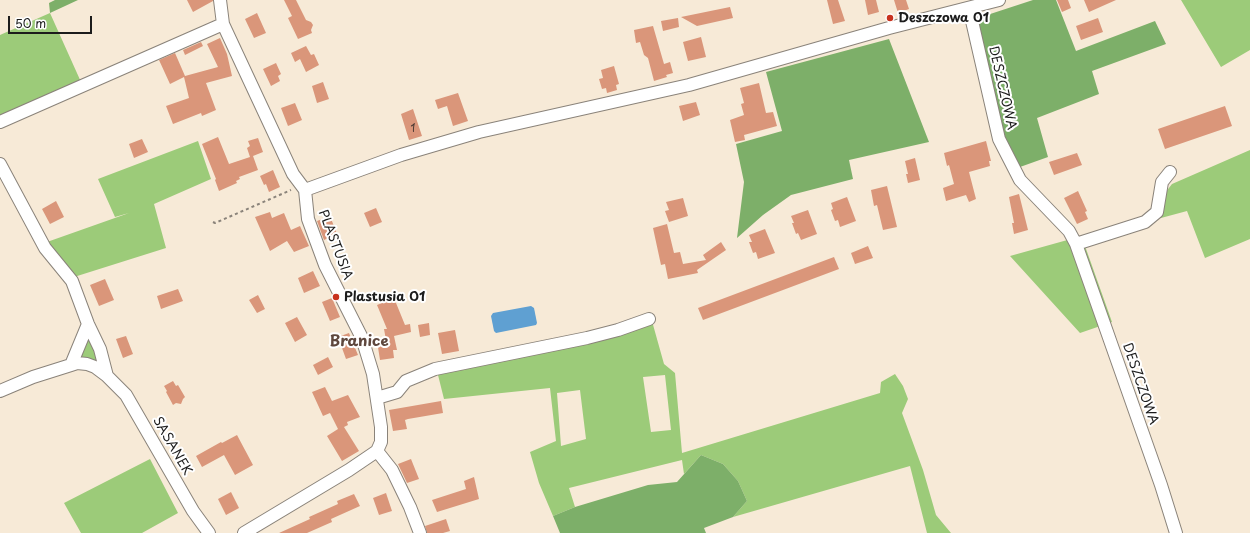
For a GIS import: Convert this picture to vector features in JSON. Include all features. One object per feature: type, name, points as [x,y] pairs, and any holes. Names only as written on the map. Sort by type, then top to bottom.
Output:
[{"type":"street","points":[[220,0],[223,24],[293,174],[305,190],[401,155],[479,132],[689,84],[882,30],[999,0]]},
{"type":"street","name":"DESZCZOWA","points":[[969,8],[999,139],[1020,180],[1069,231],[1076,244],[1161,485],[1176,533]]},
{"type":"street","points":[[0,122],[223,24]]},
{"type":"street","points":[[0,164],[45,248],[72,281],[88,324],[100,349],[107,376]]},
{"type":"street","points":[[1076,244],[1145,222],[1157,212],[1162,182],[1170,172]]},
{"type":"street","name":"PLASTUSIA","points":[[305,190],[308,219],[325,265],[362,338],[373,374],[381,427],[381,442],[377,451]]},
{"type":"street","points":[[377,398],[397,392],[406,381],[435,368],[587,338],[618,330],[649,319]]},
{"type":"street","points":[[0,391],[33,377],[71,365],[88,324]]},
{"type":"street","name":"SASANEK","points":[[71,365],[77,363],[87,364],[107,376],[126,395],[193,511],[209,533]]},
{"type":"street","points":[[244,533],[349,470],[377,451],[392,470],[410,507],[420,533]]},
{"type":"path","points":[[212,222],[215,223],[287,191]]},
{"type":"green space","points":[[55,0],[78,0],[50,13],[49,3]]},
{"type":"green space","points":[[1033,0],[1056,0],[1076,51],[1155,21],[1166,44],[1092,71],[1099,94],[1037,118],[1048,157],[1020,167],[1001,136],[978,18]]},
{"type":"green space","points":[[1181,0],[1250,0],[1250,50],[1221,67]]},
{"type":"green space","points":[[50,13],[81,82],[0,118],[0,35]]},
{"type":"green space","points":[[889,39],[929,142],[849,160],[853,179],[791,195],[763,215],[737,238],[744,182],[736,144],[782,131],[766,72]]},
{"type":"green space","points":[[198,141],[211,179],[154,204],[166,248],[74,277],[47,242],[129,213],[115,217],[98,179]]},
{"type":"green space","points":[[1250,150],[1250,239],[1205,258],[1187,211],[1161,218],[1165,193],[1172,184]]},
{"type":"green space","points":[[1071,239],[1085,246],[1112,322],[1080,333],[1010,256]]},
{"type":"green space","points":[[650,314],[664,364],[675,373],[682,453],[880,393],[881,382],[895,374],[903,386],[908,399],[902,413],[923,470],[936,515],[951,533],[927,533],[910,466],[733,517],[747,501],[738,481],[723,464],[701,455],[684,474],[682,460],[569,488],[575,507],[553,516],[539,483],[530,452],[556,441],[550,388],[444,399],[435,363],[598,330]],"holes":[[[665,375],[671,430],[651,432],[643,377]],[[580,390],[586,439],[561,446],[557,393]]]},
{"type":"green space","points":[[92,338],[100,358],[96,362],[78,360],[86,341]]},
{"type":"green space","points":[[701,455],[723,464],[738,481],[747,501],[733,517],[704,528],[706,533],[560,533],[553,516],[575,507],[648,485],[677,482]]},
{"type":"green space","points":[[150,459],[178,513],[142,533],[81,533],[64,503]]},
{"type":"water","points":[[531,306],[534,308],[537,323],[536,325],[496,333],[494,331],[491,316],[493,313]]},
{"type":"building","points":[[187,0],[213,0],[213,1],[193,12]]},
{"type":"building","points":[[284,0],[296,0],[306,20],[311,22],[313,25],[311,30],[312,33],[298,39],[288,18],[292,16]]},
{"type":"building","points":[[827,0],[838,0],[845,21],[833,24]]},
{"type":"building","points":[[865,0],[876,0],[879,12],[868,15]]},
{"type":"building","points":[[894,0],[906,0],[909,9],[898,13]]},
{"type":"building","points":[[1057,0],[1068,0],[1071,8],[1062,12]]},
{"type":"building","points":[[1084,0],[1116,0],[1089,12]]},
{"type":"building","points":[[730,7],[733,18],[697,26],[681,17]]},
{"type":"building","points":[[257,13],[266,33],[254,38],[245,19]]},
{"type":"building","points":[[678,18],[679,27],[663,31],[661,21]]},
{"type":"building","points":[[1098,18],[1103,32],[1081,40],[1076,26]]},
{"type":"building","points":[[653,26],[664,64],[670,62],[673,73],[666,75],[667,77],[654,81],[648,58],[644,55],[640,42],[636,43],[634,30]]},
{"type":"building","points":[[701,37],[706,57],[688,61],[683,42]]},
{"type":"building","points":[[220,38],[227,54],[232,76],[206,83],[216,110],[202,116],[201,113],[173,124],[166,106],[189,98],[184,77],[170,84],[159,60],[175,53],[185,76],[218,67],[207,44]]},
{"type":"building","points":[[201,42],[203,46],[185,55],[183,50]]},
{"type":"building","points":[[306,46],[311,55],[314,54],[319,65],[306,72],[300,59],[295,62],[291,53]]},
{"type":"building","points":[[276,63],[281,74],[278,76],[280,81],[271,86],[263,69]]},
{"type":"building","points":[[614,66],[619,84],[616,85],[617,90],[607,93],[606,88],[602,89],[599,79],[603,78],[601,70]]},
{"type":"building","points":[[323,82],[329,99],[317,103],[312,86]]},
{"type":"building","points":[[759,83],[766,113],[773,112],[777,126],[744,135],[745,140],[735,142],[730,120],[744,115],[741,104],[744,103],[740,88]]},
{"type":"building","points":[[458,93],[468,121],[453,126],[447,106],[438,109],[435,100]]},
{"type":"building","points":[[696,102],[700,115],[683,121],[679,106]]},
{"type":"building","points":[[295,103],[302,120],[288,126],[281,108]]},
{"type":"building","points":[[1225,106],[1232,126],[1165,149],[1158,129]]},
{"type":"building","points":[[413,109],[422,136],[409,140],[401,114]]},
{"type":"building","points":[[218,137],[229,164],[250,157],[247,148],[250,146],[248,141],[258,138],[263,152],[253,156],[258,170],[239,177],[240,179],[236,181],[237,183],[219,191],[215,180],[216,179],[202,144]]},
{"type":"building","points":[[142,139],[148,152],[134,158],[129,144]]},
{"type":"building","points":[[986,141],[991,161],[989,161],[990,166],[969,172],[976,199],[969,202],[966,195],[946,201],[943,188],[954,184],[944,153]]},
{"type":"building","points":[[1077,153],[1082,165],[1054,175],[1049,162]]},
{"type":"building","points":[[915,158],[920,180],[908,183],[906,174],[908,174],[905,161]]},
{"type":"building","points":[[273,170],[280,187],[269,192],[266,184],[264,185],[260,176]]},
{"type":"building","points":[[887,186],[897,227],[883,230],[877,205],[874,206],[871,190]]},
{"type":"building","points":[[1078,191],[1087,211],[1085,212],[1088,219],[1077,224],[1064,198]]},
{"type":"building","points":[[1019,194],[1028,230],[1014,234],[1012,223],[1014,223],[1009,197]]},
{"type":"building","points":[[847,197],[856,221],[840,227],[838,220],[835,221],[831,210],[833,209],[831,203]]},
{"type":"building","points":[[683,198],[688,216],[669,222],[665,211],[669,210],[666,202]]},
{"type":"building","points":[[56,201],[64,217],[50,224],[42,209]]},
{"type":"building","points":[[376,208],[382,222],[370,227],[364,213]]},
{"type":"building","points":[[808,210],[817,234],[801,240],[798,233],[796,234],[791,216]]},
{"type":"building","points":[[270,212],[272,218],[284,213],[291,230],[300,226],[309,246],[294,252],[287,241],[270,251],[255,217]]},
{"type":"building","points":[[330,216],[337,234],[324,240],[317,221]]},
{"type":"building","points":[[667,224],[674,253],[680,252],[683,264],[706,260],[703,255],[721,242],[726,250],[697,270],[698,273],[668,279],[665,264],[661,265],[653,228]]},
{"type":"building","points":[[765,229],[775,253],[758,259],[756,252],[753,253],[749,242],[752,242],[749,235]]},
{"type":"building","points":[[868,246],[873,258],[855,264],[851,253]]},
{"type":"building","points":[[834,257],[839,269],[703,320],[698,308]]},
{"type":"building","points":[[313,271],[320,286],[304,293],[298,278]]},
{"type":"building","points":[[105,279],[114,300],[99,306],[90,285]]},
{"type":"building","points":[[178,289],[183,301],[161,309],[157,296]]},
{"type":"building","points":[[258,295],[265,309],[257,313],[249,300]]},
{"type":"building","points":[[332,298],[340,317],[330,321],[322,302]]},
{"type":"building","points":[[394,298],[405,325],[410,324],[411,332],[394,336],[397,350],[393,350],[394,358],[380,360],[377,341],[386,340],[384,329],[387,329],[377,305]]},
{"type":"building","points":[[297,317],[307,335],[295,342],[285,323]]},
{"type":"building","points":[[429,323],[430,335],[420,337],[418,325]]},
{"type":"building","points":[[455,330],[459,351],[442,354],[438,333]]},
{"type":"building","points":[[349,333],[358,355],[346,359],[338,337]]},
{"type":"building","points":[[126,336],[133,354],[123,358],[116,339]]},
{"type":"building","points":[[328,357],[333,367],[318,375],[313,365]]},
{"type":"building","points":[[173,381],[176,386],[178,385],[185,397],[181,404],[176,403],[173,405],[166,392],[167,391],[164,386]]},
{"type":"building","points":[[325,387],[332,401],[348,395],[360,417],[347,422],[348,425],[344,427],[359,451],[342,461],[327,436],[338,429],[330,413],[323,416],[312,392]]},
{"type":"building","points":[[441,401],[443,413],[405,420],[407,429],[393,431],[389,410]]},
{"type":"building","points":[[237,435],[253,465],[235,475],[224,455],[202,467],[196,456]]},
{"type":"building","points":[[411,459],[419,479],[407,483],[398,464]]},
{"type":"building","points":[[474,477],[479,499],[437,512],[432,500],[466,489],[464,481]]},
{"type":"building","points":[[231,492],[239,508],[226,515],[218,499]]},
{"type":"building","points":[[386,493],[392,511],[379,515],[373,498]]},
{"type":"building","points":[[354,494],[360,506],[331,519],[332,522],[307,533],[279,533],[310,519],[309,517],[338,504],[337,501]]},
{"type":"building","points":[[446,519],[450,531],[443,533],[427,533],[425,526]]},
{"type":"place","name":"Deszczowa 01","points":[[890,18]]},
{"type":"place","name":"Plastusia 01","points":[[336,297]]},
{"type":"district","name":"Branice","points":[[359,342]]}]
